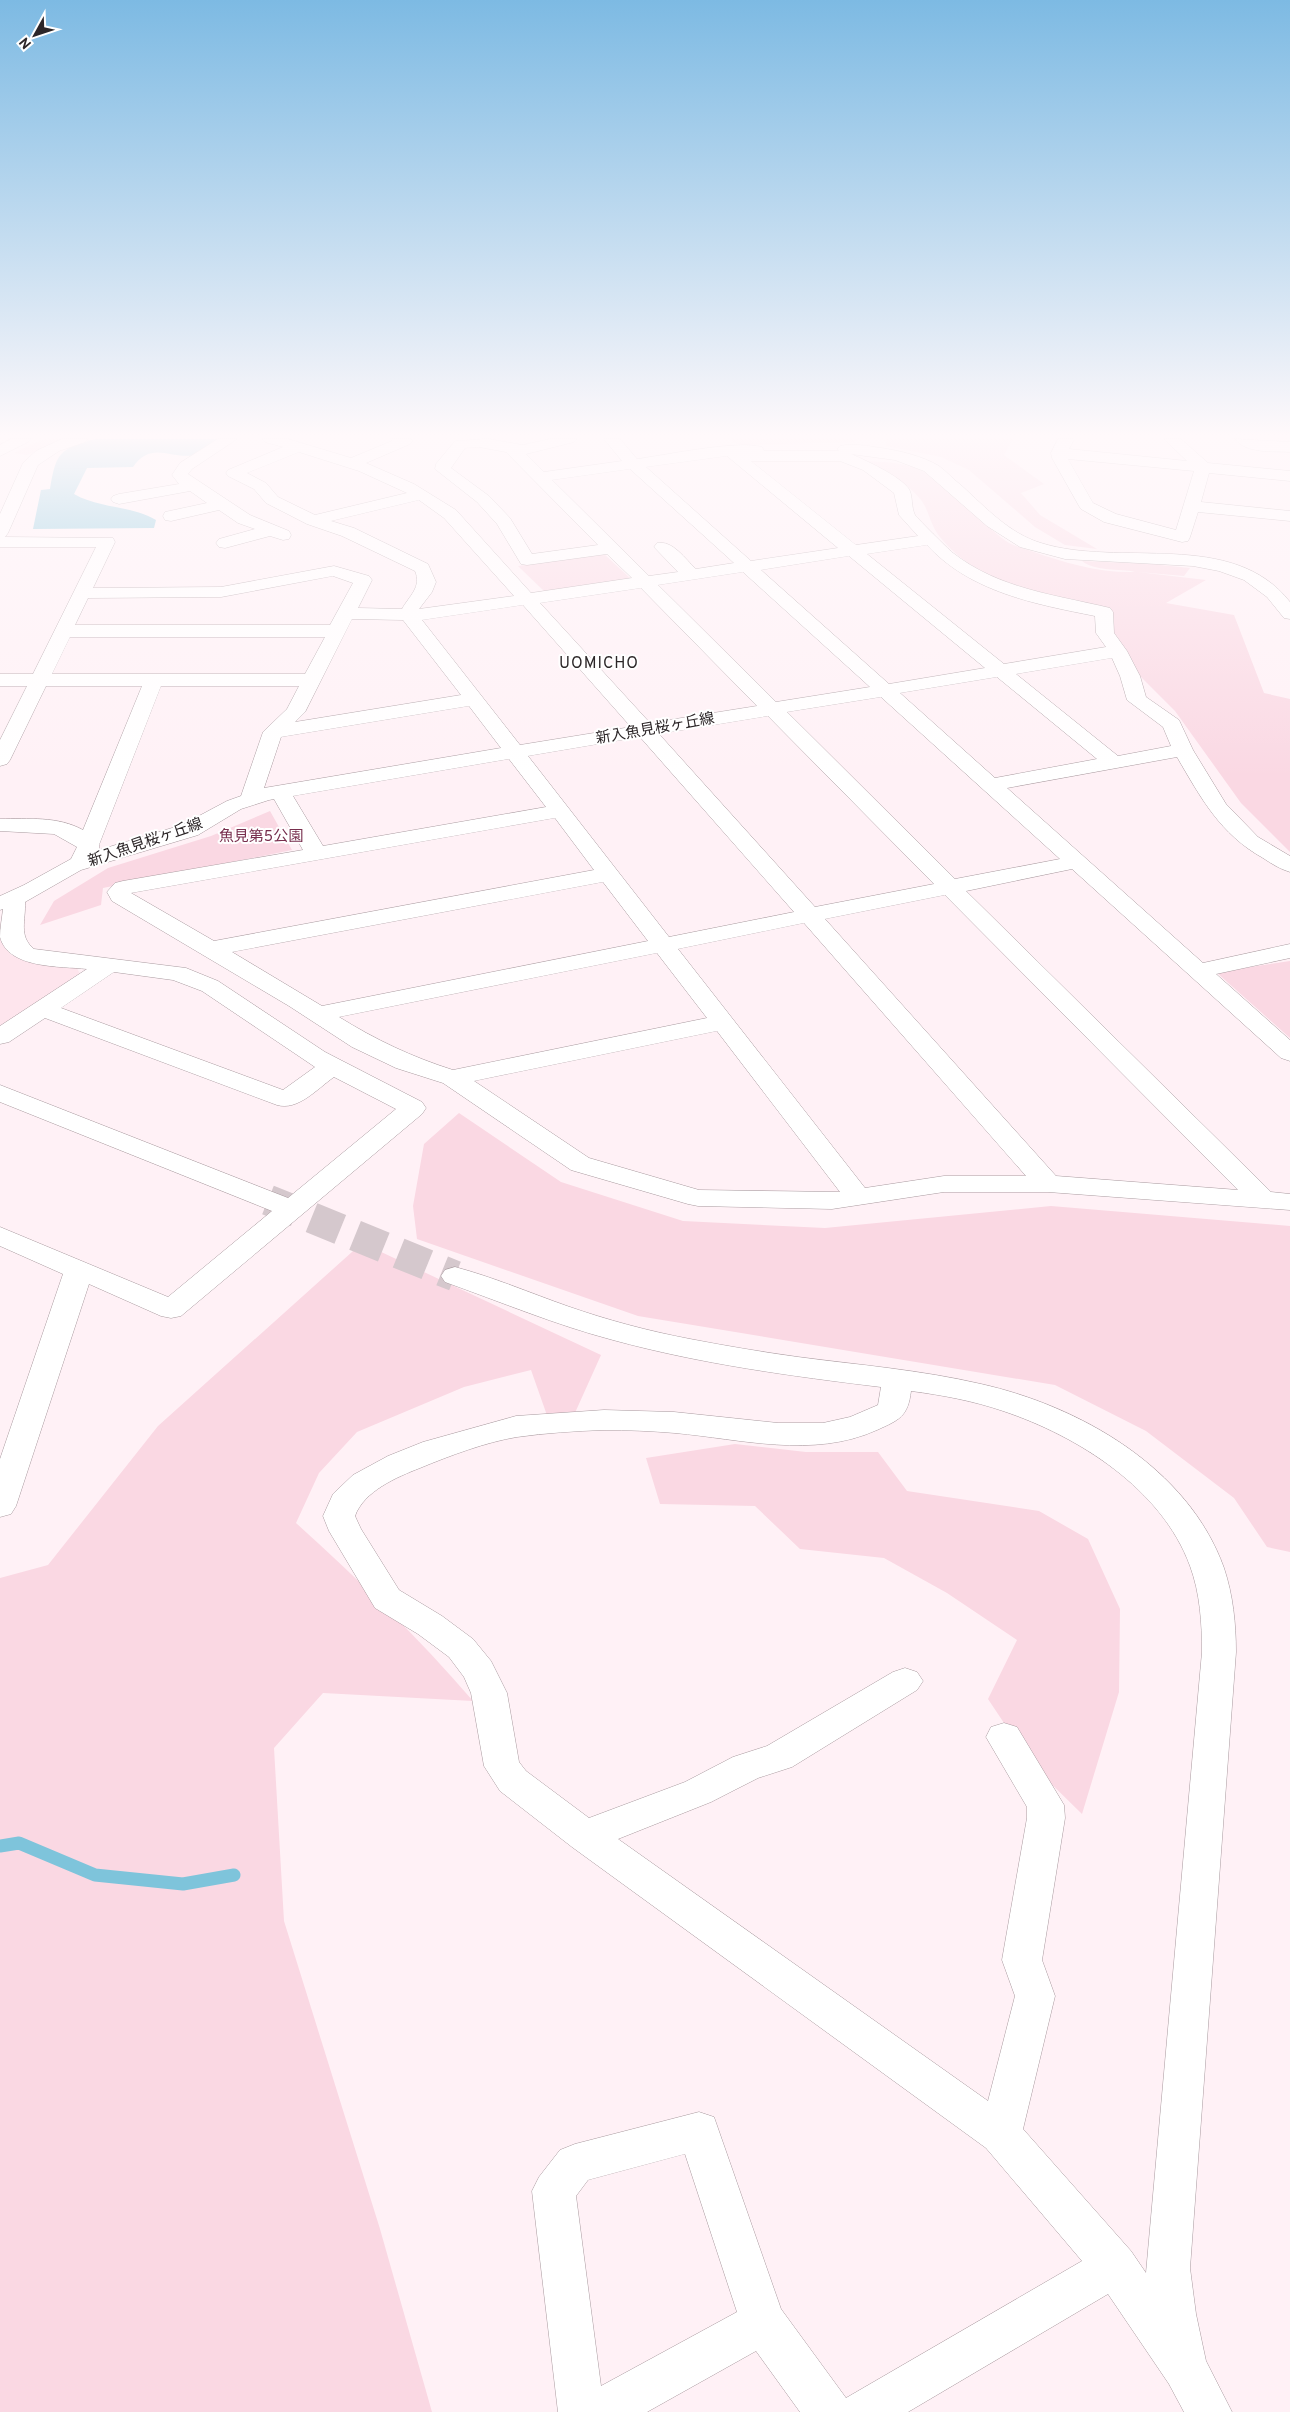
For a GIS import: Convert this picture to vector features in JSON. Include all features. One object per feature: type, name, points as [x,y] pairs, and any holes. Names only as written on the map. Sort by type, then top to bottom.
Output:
[{"type":"street","points":[[0,760],[103,552]]},
{"type":"street","points":[[388,552],[422,568],[428,582],[425,591],[412,606],[408,614]]},
{"type":"street","points":[[486,552],[1048,1184]]},
{"type":"street","points":[[522,552],[527,560],[586,552]]},
{"type":"street","points":[[614,552],[1263,1200]]},
{"type":"street","points":[[670,552],[692,574]]},
{"type":"street","points":[[731,552],[1290,1053]]},
{"type":"street","points":[[346,613],[423,615],[842,552]]},
{"type":"street","points":[[854,552],[997,670],[1113,762]]},
{"type":"street","points":[[943,552],[949,558],[979,577],[1020,595],[1104,612],[1105,633],[1118,651],[1130,676],[1137,700],[1172,724],[1183,750],[1217,807],[1250,842],[1290,865]]},
{"type":"street","points":[[1053,552],[1186,561],[1225,568],[1249,577],[1273,592],[1290,614]]},
{"type":"street","points":[[83,593],[221,592],[334,571],[363,580],[295,712],[273,732],[250,799]]},
{"type":"street","points":[[408,614],[858,1197]]},
{"type":"street","points":[[63,632],[336,631]]},
{"type":"street","name":"新入魚見桜ヶ丘線","points":[[7,901],[73,865],[190,830],[250,799],[280,791],[1118,651]]},
{"type":"street","points":[[0,680],[311,680]]},
{"type":"street","points":[[73,865],[88,851],[88,845],[154,680]]},
{"type":"street","points":[[273,732],[474,699]]},
{"type":"street","points":[[990,785],[1183,750]]},
{"type":"street","points":[[280,791],[317,854]]},
{"type":"street","points":[[560,811],[123,888],[118,892],[120,896],[211,949],[361,1042],[405,1063],[452,1078],[580,1164],[698,1198],[832,1201],[944,1184],[1048,1184],[1290,1202]]},
{"type":"street","points":[[0,825],[55,826],[78,835],[88,845]]},
{"type":"street","points":[[317,1014],[1076,862]]},
{"type":"street","points":[[211,949],[609,874]]},
{"type":"street","points":[[0,1236],[171,1309],[413,1108],[332,1066],[195,978],[178,973],[39,958],[20,951],[14,944],[10,932],[15,914],[7,901]]},
{"type":"street","points":[[1198,971],[1290,951]]},
{"type":"street","points":[[0,1037],[109,965]]},
{"type":"street","points":[[42,1010],[286,1100],[332,1066]]},
{"type":"street","points":[[452,1078],[723,1022]]},
{"type":"street","points":[[0,1093],[292,1209]]},
{"type":"street","points":[[0,1506],[79,1270]]},
{"type":"street","points":[[455,1276],[591,1324],[665,1344],[748,1360],[984,1394],[1041,1413],[1090,1438],[1122,1458],[1159,1493],[1195,1542],[1208,1571],[1218,1612],[1219,1652],[1168,2268],[1173,2314],[1185,2368]]},
{"type":"street","points":[[897,1380],[894,1405],[889,1412],[858,1426],[823,1434],[778,1434],[674,1422],[612,1420],[516,1427],[434,1450],[399,1464],[364,1483],[344,1502],[339,1516],[345,1531],[387,1599],[430,1625],[461,1648],[478,1670],[489,1693],[502,1766],[513,1780],[585,1836],[1001,2134],[1116,2266],[1185,2368],[1208,2412]]},
{"type":"street","points":[[585,1836],[698,1792],[746,1767],[779,1757],[906,1681]]},
{"type":"street","points":[[1001,2134],[1035,1996],[1022,1960],[1046,1818],[1046,1805],[1004,1737]]},
{"type":"street","points":[[581,2412],[554,2190],[575,2164],[699,2130],[763,2322],[828,2412]]},
{"type":"street","points":[[863,2412],[1116,2266]]},
{"type":"street","points":[[600,2412],[763,2322]]},
{"type":"shaded area","points":[[0,939],[11,955],[37,963],[77,968],[81,976],[0,1028]]},
{"type":"green space","points":[[954,552],[1033,552],[1069,563],[1108,571],[1135,572],[1094,567],[1082,561],[1190,568],[1184,576],[1138,572],[1206,580],[1166,603],[1234,615],[1264,693],[1290,699],[1290,852],[1241,803],[1175,711],[1137,673],[1111,633],[1107,613],[1017,588],[995,579]]},
{"type":"green space","points":[[603,553],[631,579],[545,592],[518,566]]},
{"type":"green space","name":"魚見第5公園","points":[[270,811],[292,850],[103,888],[101,905],[40,925],[54,901],[108,868],[211,836]]},
{"type":"green space","points":[[1290,961],[1290,1038],[1216,972]]},
{"type":"green space","points":[[459,1113],[561,1182],[683,1221],[825,1228],[1051,1206],[1290,1226],[1290,1552],[1267,1547],[1234,1498],[1146,1431],[1055,1385],[638,1316],[417,1239],[413,1206],[424,1144]]},
{"type":"green space","points":[[362,1243],[601,1355],[574,1415],[549,1421],[531,1370],[464,1387],[357,1432],[319,1473],[296,1523],[387,1609],[473,1701],[323,1693],[274,1748],[284,1921],[380,2229],[432,2412],[0,2412],[0,1578],[48,1565],[158,1426]]},
{"type":"green space","points":[[735,1444],[806,1452],[878,1452],[907,1491],[1039,1511],[1088,1539],[1120,1609],[1119,1692],[1082,1814],[1032,1765],[988,1699],[1017,1640],[947,1593],[884,1558],[800,1549],[755,1506],[660,1504],[646,1458]]},
{"type":"waterway","points":[[0,1846],[19,1843],[95,1875],[183,1884],[234,1875]]},
{"type":"tunnel","points":[[268,1200],[455,1276]]},
{"type":"district","name":"UOMICHO","points":[[599,662]]}]
